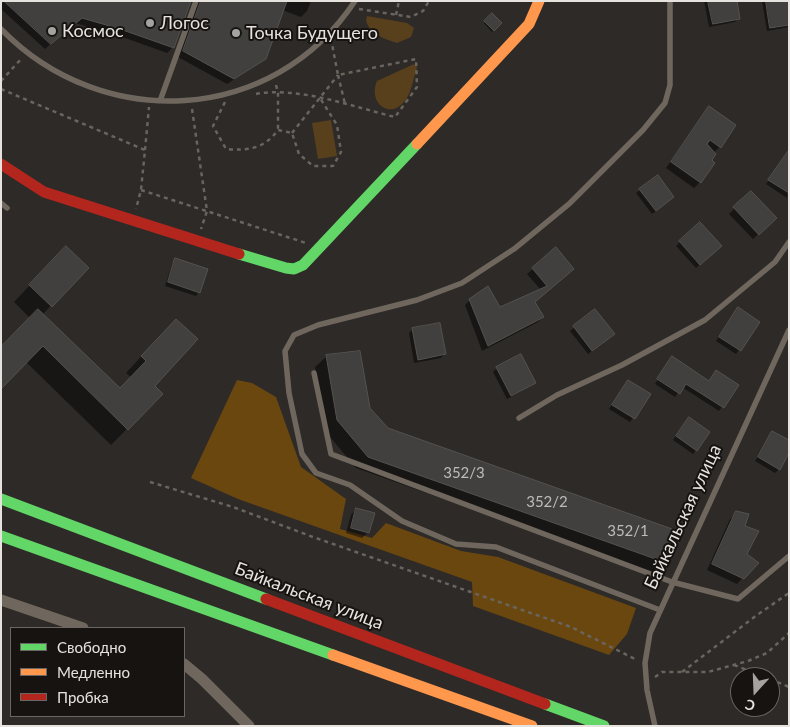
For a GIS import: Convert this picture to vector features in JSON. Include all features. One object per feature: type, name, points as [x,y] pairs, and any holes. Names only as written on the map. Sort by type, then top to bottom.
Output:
[{"type":"main road","points":[[1,164],[44,192],[197,242],[294,269],[303,265],[529,24],[539,1]]},
{"type":"main road","name":"Байкальская улица","points":[[1,499],[604,726]]},
{"type":"main road","points":[[1,536],[532,726]]},
{"type":"street","points":[[1,600],[80,627]]},
{"type":"street","points":[[185,665],[202,679],[249,726]]},
{"type":"lane","points":[[160,101],[196,1]]},
{"type":"lane","points":[[1,29],[27,52],[64,77],[100,92],[138,100],[176,102],[215,97],[252,86],[287,68],[318,45],[355,1]]},
{"type":"lane","points":[[660,610],[496,547],[456,544],[402,521],[350,485],[316,473],[302,454],[289,393],[286,351],[294,335],[318,325],[417,300],[462,282],[514,249],[570,203],[643,130],[664,103],[670,85],[670,1]]},
{"type":"lane","points":[[1,203],[7,208]]},
{"type":"lane","points":[[519,418],[557,395],[622,365],[705,320],[776,262],[788,245]]},
{"type":"lane","name":"Байкальская улица","points":[[654,726],[647,690],[645,664],[650,633],[789,330]]},
{"type":"lane","points":[[314,374],[331,454],[672,582],[738,599],[789,556]]},
{"type":"path","points":[[396,15],[399,1]]},
{"type":"path","points":[[350,8],[411,17],[423,11],[429,1]]},
{"type":"path","points":[[329,33],[345,104]]},
{"type":"path","points":[[1,81],[27,52]]},
{"type":"path","points":[[255,94],[265,92],[304,94],[320,98],[345,104],[395,117],[417,87],[416,59],[338,75],[320,98],[292,133]]},
{"type":"path","points":[[226,100],[213,126],[226,149],[247,150],[271,140],[278,130],[278,93],[273,75]]},
{"type":"path","points":[[1,89],[145,150]]},
{"type":"path","points":[[292,133],[299,154],[313,166],[333,166],[341,152],[337,125],[320,98]]},
{"type":"path","points":[[132,221],[141,190],[150,100]]},
{"type":"path","points":[[191,100],[207,211],[197,242]]},
{"type":"path","points":[[278,130],[292,133]]},
{"type":"path","points":[[141,190],[320,247]]},
{"type":"path","points":[[150,482],[233,507],[571,627],[645,664]]},
{"type":"path","points":[[682,672],[789,593]]},
{"type":"path","points":[[647,690],[652,680],[662,672],[708,672],[734,665],[767,653],[789,633]]},
{"type":"path","points":[[734,665],[739,667]]},
{"type":"shaded area","points":[[367,16],[407,23],[414,28],[411,37],[397,43],[383,38],[370,29],[366,20]]},
{"type":"shaded area","points":[[414,64],[417,68],[410,92],[405,101],[397,108],[391,109],[381,106],[375,95],[377,81]]},
{"type":"shaded area","points":[[331,120],[337,156],[318,159],[312,123]]},
{"type":"shaded area","points":[[237,380],[252,383],[276,397],[301,467],[346,499],[340,529],[372,538],[386,523],[461,551],[498,557],[636,608],[627,634],[609,655],[473,606],[472,582],[238,499],[191,478]]},
{"type":"building","name":"Логос","points":[[4,1],[191,1],[174,48],[82,18],[51,44]]},
{"type":"building","name":"Точка Будущего","points":[[201,1],[287,1],[266,59],[234,79],[183,51]]},
{"type":"building","points":[[708,1],[737,1],[740,19],[713,24]]},
{"type":"building","points":[[766,1],[789,1],[789,25],[770,28]]},
{"type":"building","points":[[492,13],[502,23],[494,31],[484,21]]},
{"type":"building","points":[[709,106],[736,125],[721,148],[710,140],[707,144],[716,154],[712,160],[715,163],[701,183],[671,162]]},
{"type":"building","points":[[789,150],[789,193],[768,180]]},
{"type":"building","points":[[658,175],[674,197],[656,211],[639,189]]},
{"type":"building","points":[[751,191],[777,218],[759,235],[733,207]]},
{"type":"building","points":[[700,222],[722,246],[700,265],[679,241]]},
{"type":"building","points":[[66,246],[89,268],[52,307],[29,285]]},
{"type":"building","points":[[556,247],[574,269],[535,302],[544,317],[488,346],[469,299],[488,286],[500,307],[547,286],[532,268]]},
{"type":"building","points":[[175,258],[208,269],[200,293],[168,282]]},
{"type":"building","points":[[738,307],[760,322],[741,351],[719,337]]},
{"type":"building","points":[[38,309],[120,388],[146,361],[141,356],[176,319],[198,339],[155,386],[163,394],[128,430],[43,346],[1,389],[1,347]]},
{"type":"building","points":[[595,309],[615,334],[592,351],[573,326]]},
{"type":"building","points":[[440,323],[446,354],[418,360],[412,328]]},
{"type":"building","points":[[360,351],[370,408],[388,428],[675,530],[664,562],[368,457],[337,420],[326,355]]},
{"type":"building","points":[[521,354],[536,383],[511,396],[496,367]]},
{"type":"building","points":[[672,356],[709,381],[716,370],[739,385],[724,408],[686,384],[680,394],[657,379]]},
{"type":"building","points":[[628,380],[651,394],[635,419],[612,405]]},
{"type":"building","points":[[689,417],[710,432],[697,451],[676,436]]},
{"type":"building","points":[[772,431],[789,440],[789,453],[780,470],[758,457]]},
{"type":"building","points":[[356,508],[375,513],[369,533],[351,528]]},
{"type":"building","points":[[736,511],[749,514],[745,526],[759,531],[747,554],[759,563],[744,579],[712,564]]},
{"type":"traffic: fast","points":[[239,254],[286,268],[294,269],[303,265],[417,144]]},
{"type":"traffic: fast","points":[[1,499],[266,599]]},
{"type":"traffic: fast","points":[[1,536],[333,655]]},
{"type":"traffic: fast","points":[[545,704],[604,726]]},
{"type":"traffic: slow","points":[[417,144],[529,24],[539,1]]},
{"type":"traffic: slow","points":[[333,655],[532,726]]},
{"type":"traffic: jam","points":[[1,164],[44,192],[239,254]]},
{"type":"traffic: jam","points":[[266,599],[545,704]]},
{"type":"place","name":"Логос","points":[[150,23]]},
{"type":"place","name":"Космос","points":[[52,31]]},
{"type":"place","name":"Точка Будущего","points":[[236,33]]}]
